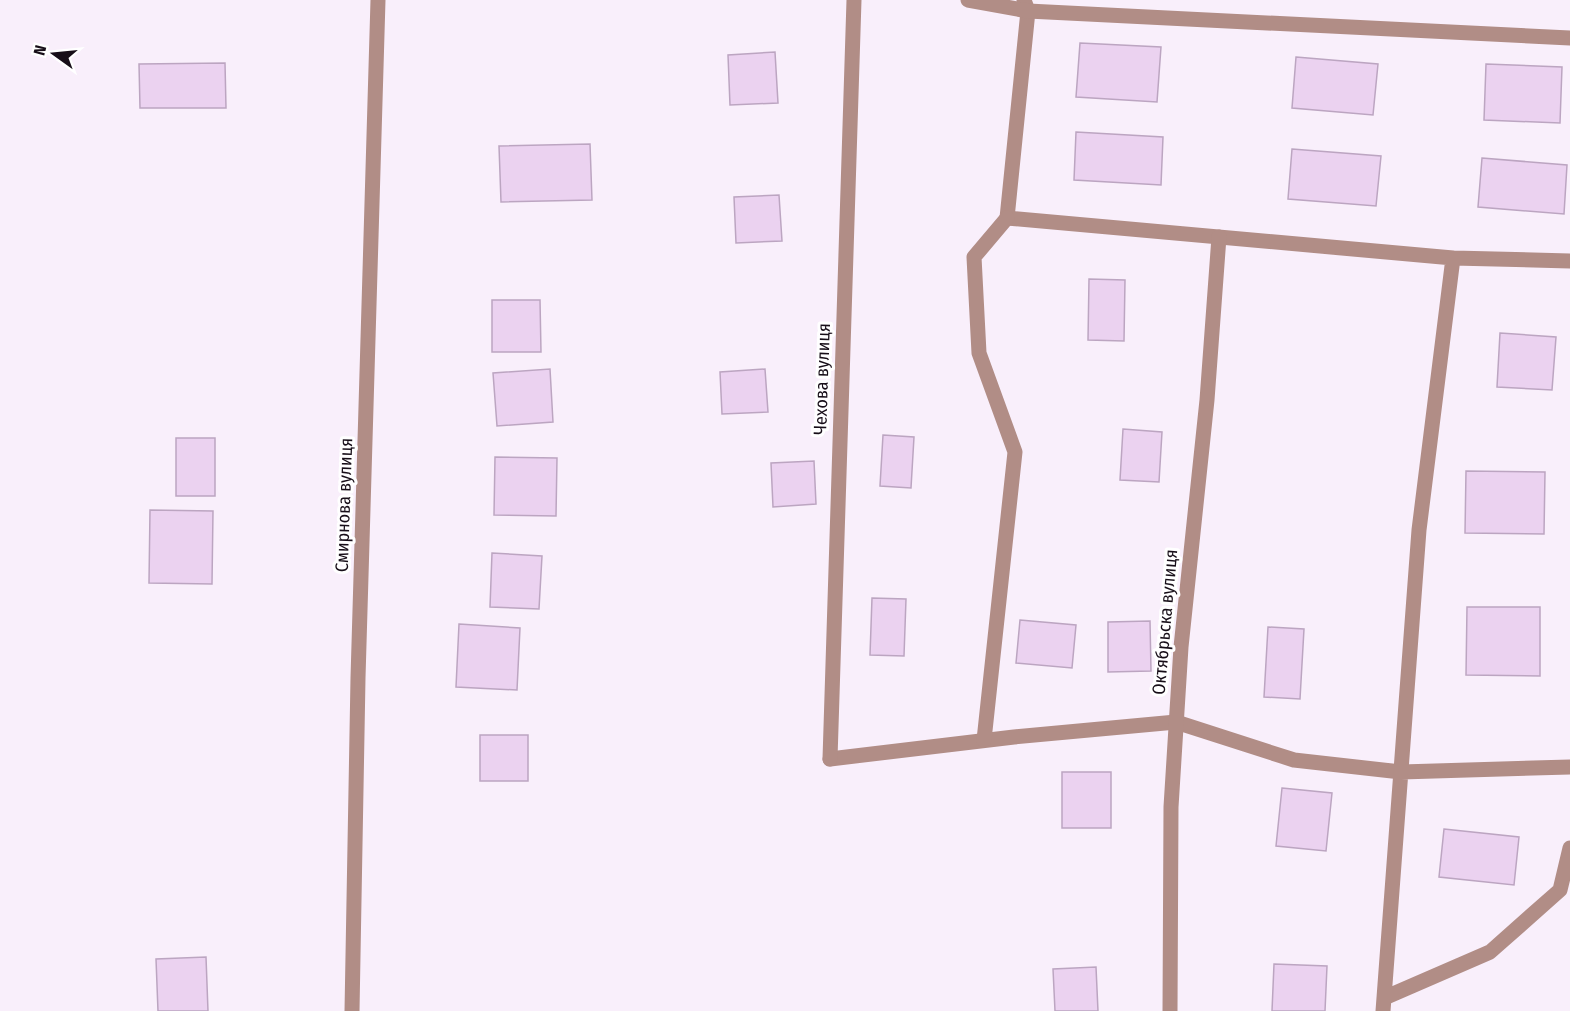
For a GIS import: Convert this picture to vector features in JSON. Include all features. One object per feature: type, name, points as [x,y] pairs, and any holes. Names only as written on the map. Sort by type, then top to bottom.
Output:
[{"type":"street","name":"Смирнова вулиця","points":[[352,1011],[359,643],[378,0]]},
{"type":"street","name":"Чехова вулиця","points":[[854,0],[830,759],[984,740]]},
{"type":"street","points":[[968,0],[1570,38]]},
{"type":"street","points":[[1026,5],[1007,218],[974,257],[979,353],[1015,452],[984,740],[1176,722],[1294,760],[1401,772],[1570,767]]},
{"type":"street","points":[[1007,218],[1453,258],[1570,261]]},
{"type":"street","name":"Октябрьска вулиця","points":[[1170,1011],[1171,807],[1176,722],[1181,646],[1207,400],[1219,237]]},
{"type":"street","points":[[1384,1004],[1419,530],[1453,258]]},
{"type":"street","points":[[1384,1004],[1490,952],[1560,891],[1570,848]]},
{"type":"building","points":[[1080,43],[1161,47],[1157,102],[1076,97]]},
{"type":"building","points":[[775,52],[778,103],[730,105],[728,55]]},
{"type":"building","points":[[1296,57],[1378,64],[1373,115],[1292,108]]},
{"type":"building","points":[[225,63],[226,108],[140,108],[139,64]]},
{"type":"building","points":[[1486,64],[1562,67],[1560,123],[1484,120]]},
{"type":"building","points":[[1076,132],[1163,137],[1161,185],[1074,180]]},
{"type":"building","points":[[590,144],[592,200],[501,202],[499,146]]},
{"type":"building","points":[[1292,149],[1381,156],[1376,206],[1288,199]]},
{"type":"building","points":[[1482,158],[1567,165],[1564,214],[1478,207]]},
{"type":"building","points":[[779,195],[782,241],[736,243],[734,197]]},
{"type":"building","points":[[1089,279],[1125,280],[1124,341],[1088,340]]},
{"type":"building","points":[[492,300],[540,300],[541,352],[492,352]]},
{"type":"building","points":[[1500,333],[1556,337],[1552,390],[1497,387]]},
{"type":"building","points":[[550,369],[553,422],[497,426],[493,373]]},
{"type":"building","points":[[765,369],[768,412],[722,414],[720,372]]},
{"type":"building","points":[[1123,429],[1162,432],[1159,482],[1120,480]]},
{"type":"building","points":[[883,435],[914,437],[911,488],[880,486]]},
{"type":"building","points":[[176,438],[215,438],[215,496],[176,496]]},
{"type":"building","points":[[495,457],[557,458],[556,516],[494,515]]},
{"type":"building","points":[[814,461],[816,504],[773,507],[771,463]]},
{"type":"building","points":[[1466,471],[1545,472],[1544,534],[1465,533]]},
{"type":"building","points":[[150,510],[213,511],[212,584],[149,583]]},
{"type":"building","points":[[492,553],[542,556],[539,609],[490,607]]},
{"type":"building","points":[[872,598],[906,599],[904,656],[870,655]]},
{"type":"building","points":[[1467,607],[1540,607],[1540,676],[1466,675]]},
{"type":"building","points":[[1020,620],[1076,625],[1072,668],[1016,663]]},
{"type":"building","points":[[1150,621],[1151,671],[1108,672],[1108,622]]},
{"type":"building","points":[[459,624],[520,628],[517,690],[456,687]]},
{"type":"building","points":[[1268,627],[1304,629],[1300,699],[1264,697]]},
{"type":"building","points":[[480,735],[528,735],[528,781],[480,781]]},
{"type":"building","points":[[1062,772],[1111,772],[1111,828],[1062,828]]},
{"type":"building","points":[[1282,788],[1332,793],[1326,851],[1276,846]]},
{"type":"building","points":[[1444,829],[1519,837],[1514,885],[1439,877]]},
{"type":"building","points":[[206,957],[208,1011],[158,1011],[156,959]]},
{"type":"building","points":[[1274,964],[1327,966],[1325,1011],[1272,1011]]},
{"type":"building","points":[[1096,967],[1098,1011],[1055,1011],[1053,969]]}]
